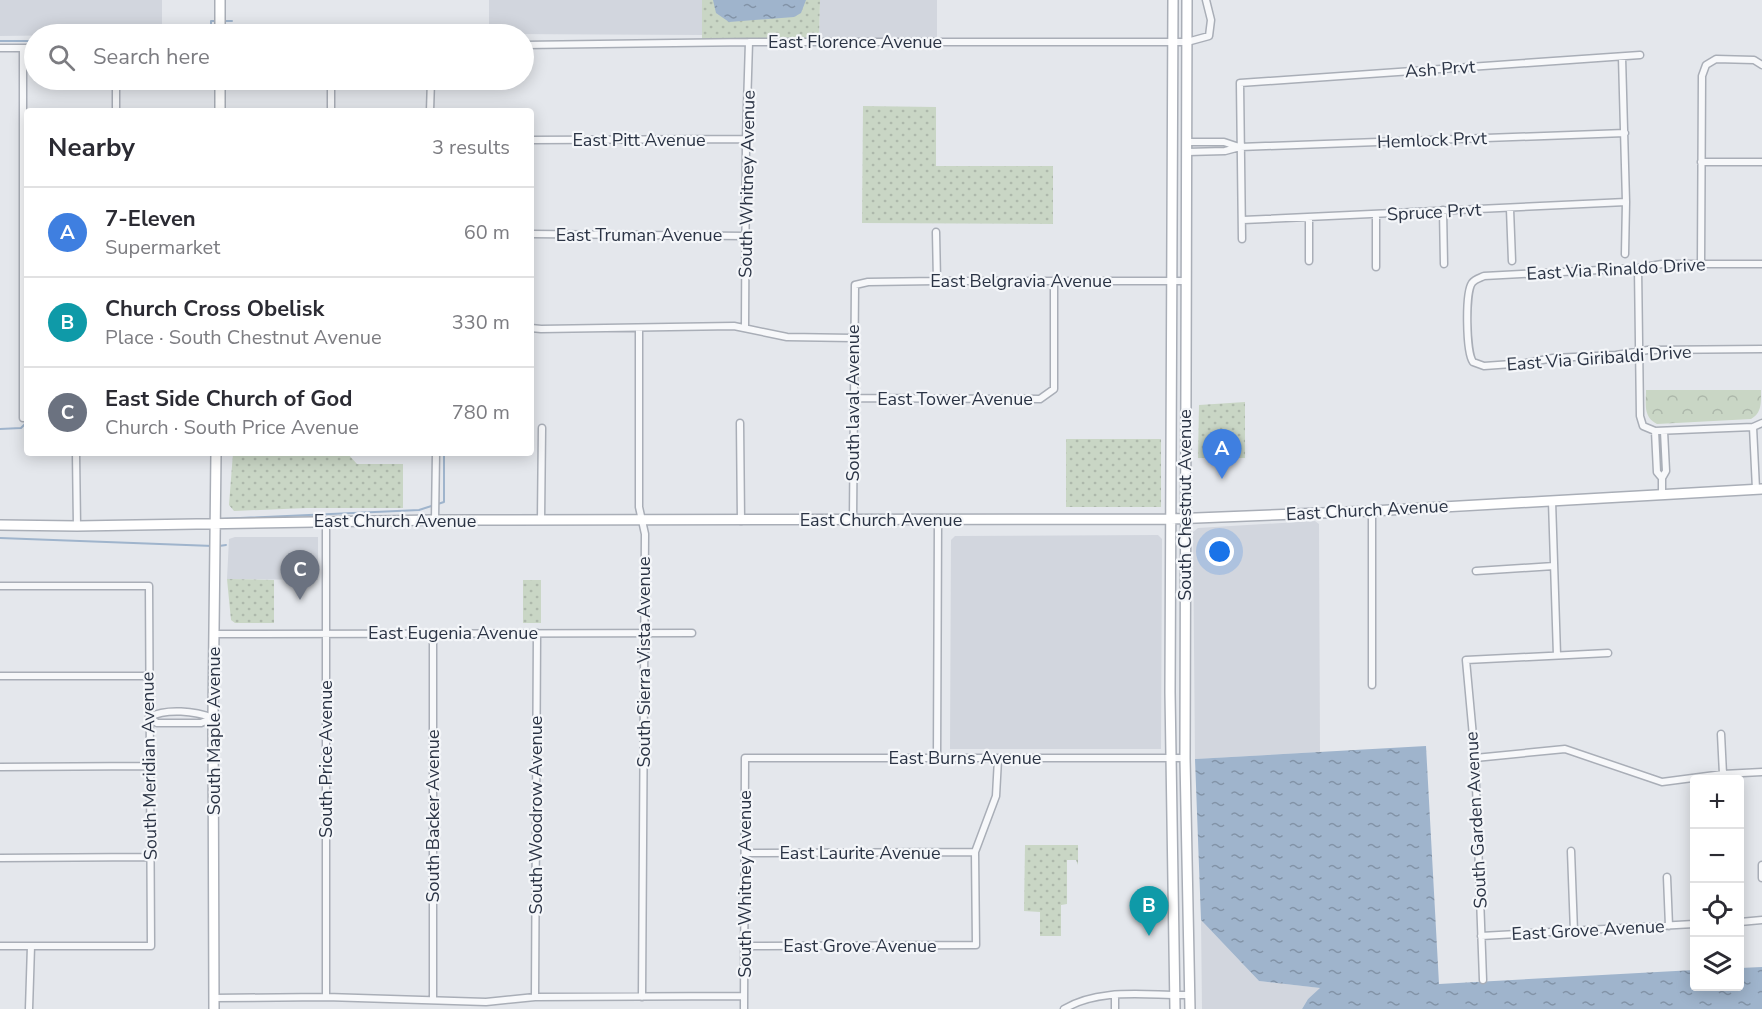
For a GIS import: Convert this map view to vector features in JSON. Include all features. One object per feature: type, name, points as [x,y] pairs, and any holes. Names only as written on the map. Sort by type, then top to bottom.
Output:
[{"type":"main road","points":[[220,0],[220,24]]},
{"type":"main road","name":"South Chestnut Avenue","points":[[1173,0],[1170,759],[1175,1009]]},
{"type":"main road","name":"South Chestnut Avenue","points":[[1187,0],[1185,758],[1190,1009]]},
{"type":"main road","points":[[220,90],[220,108]]},
{"type":"main road","name":"South Maple Avenue","points":[[214,1009],[213,718],[216,456]]},
{"type":"main road","name":"East Church Avenue","points":[[0,525],[77,526],[435,520],[1171,519],[1372,511],[1759,489]]},
{"type":"street","points":[[1187,42],[1209,36],[1211,20],[1206,0]]},
{"type":"street","name":"East Florence Avenue","points":[[534,45],[749,42],[1187,42]]},
{"type":"street","name":"South Whitney Avenue","points":[[745,327],[749,42]]},
{"type":"street","points":[[0,48],[23,48],[24,233]]},
{"type":"street","name":"Ash Prvt","points":[[1240,147],[1240,83],[1640,56]]},
{"type":"street","points":[[1622,57],[1625,254]]},
{"type":"street","points":[[1701,263],[1701,76],[1706,65],[1716,59],[1754,60],[1762,65]]},
{"type":"street","points":[[116,90],[116,108]]},
{"type":"street","points":[[330,108],[331,90]]},
{"type":"street","points":[[430,108],[431,90]]},
{"type":"street","name":"Hemlock Prvt","points":[[1187,152],[1225,151],[1240,147],[1624,133]]},
{"type":"street","name":"East Pitt Avenue","points":[[534,140],[746,139]]},
{"type":"street","name":"Hemlock Prvt","points":[[1187,142],[1224,142],[1240,147]]},
{"type":"street","points":[[1240,147],[1242,239]]},
{"type":"street","points":[[1701,162],[1762,162]]},
{"type":"street","name":"Spruce Prvt","points":[[1243,220],[1626,202]]},
{"type":"street","points":[[1510,209],[1512,261]]},
{"type":"street","points":[[1443,210],[1444,264]]},
{"type":"street","points":[[1376,214],[1376,267]]},
{"type":"street","points":[[1308,218],[1308,261]]},
{"type":"street","points":[[936,232],[937,281]]},
{"type":"street","name":"East Truman Avenue","points":[[534,234],[746,236]]},
{"type":"street","name":"East Via Rinaldo Drive","points":[[1473,362],[1468,350],[1468,294],[1472,283],[1484,276],[1638,268],[1662,264],[1762,264]]},
{"type":"street","points":[[1638,268],[1640,421],[1648,430],[1655,431],[1753,427],[1762,423]]},
{"type":"street","name":"East Belgravia Avenue","points":[[855,285],[868,282],[937,281],[1187,281]]},
{"type":"street","name":"East Tower Avenue","points":[[854,398],[1040,399],[1054,389],[1054,281]]},
{"type":"street","name":"South laval Avenue","points":[[853,520],[855,285]]},
{"type":"street","points":[[534,329],[745,327],[787,337],[853,338]]},
{"type":"street","name":"South Sierra Vista Avenue","points":[[639,328],[639,507],[645,534],[642,997]]},
{"type":"street","name":"East Via Giribaldi Drive","points":[[1473,362],[1484,366],[1639,351],[1762,349]]},
{"type":"street","points":[[740,423],[741,521]]},
{"type":"street","points":[[1753,427],[1759,489]]},
{"type":"street","points":[[541,520],[542,428]]},
{"type":"street","points":[[1655,431],[1657,472],[1662,478]]},
{"type":"street","points":[[1662,495],[1662,478],[1666,471],[1664,431]]},
{"type":"street","points":[[76,456],[77,526]]},
{"type":"street","points":[[435,520],[436,456]]},
{"type":"street","points":[[1552,501],[1557,655],[1608,653]]},
{"type":"street","points":[[1372,511],[1372,685]]},
{"type":"street","points":[[937,758],[938,520]]},
{"type":"street","name":"South Price Avenue","points":[[326,522],[326,997]]},
{"type":"street","points":[[1476,571],[1554,566]]},
{"type":"street","name":"South Meridian Avenue","points":[[0,586],[149,586],[151,946],[31,946]]},
{"type":"street","name":"South Backer Avenue","points":[[433,633],[433,999]]},
{"type":"street","name":"South Woodrow Avenue","points":[[535,997],[537,633]]},
{"type":"street","name":"East Eugenia Avenue","points":[[214,634],[692,633]]},
{"type":"street","name":"South Garden Avenue","points":[[1483,980],[1475,758],[1466,660],[1557,655]]},
{"type":"street","points":[[0,676],[148,676]]},
{"type":"street","points":[[149,717],[157,723],[201,723],[213,718]]},
{"type":"street","points":[[1721,734],[1723,774]]},
{"type":"street","points":[[1475,758],[1565,749],[1662,782],[1723,774],[1762,772]]},
{"type":"street","name":"South Whitney Avenue","points":[[744,1009],[746,758]]},
{"type":"street","name":"East Burns Avenue","points":[[746,758],[1185,758]]},
{"type":"street","points":[[975,852],[996,796],[998,759]]},
{"type":"street","points":[[0,767],[149,766]]},
{"type":"street","points":[[1571,851],[1574,932]]},
{"type":"street","name":"East Grove Avenue","points":[[744,946],[976,945],[975,852]]},
{"type":"street","name":"East Laurite Avenue","points":[[745,853],[975,852]]},
{"type":"street","points":[[0,858],[150,857]]},
{"type":"street","points":[[1762,865],[1762,878]]},
{"type":"street","points":[[1667,877],[1669,926]]},
{"type":"street","points":[[1744,922],[1762,920]]},
{"type":"street","name":"East Grove Avenue","points":[[1481,936],[1690,924]]},
{"type":"street","points":[[0,946],[31,946],[29,1009]]},
{"type":"street","points":[[1064,1009],[1078,1001],[1097,996],[1189,995]]},
{"type":"street","points":[[214,998],[433,999],[486,1005],[535,997],[744,996]]},
{"type":"street","points":[[1115,996],[1115,1009]]},
{"type":"shaded area","points":[[0,0],[162,0],[162,24],[24,24],[24,36],[0,36]]},
{"type":"shaded area","points":[[489,0],[702,0],[702,35],[534,34],[534,24],[489,24]]},
{"type":"shaded area","points":[[820,0],[937,0],[937,38],[819,38]]},
{"type":"shaded area","points":[[1315,521],[1319,524],[1320,752],[1195,759],[1193,532],[1198,528]]},
{"type":"shaded area","points":[[1158,535],[1162,539],[1161,749],[950,749],[951,540],[955,536]]},
{"type":"shaded area","points":[[235,537],[318,537],[318,580],[227,579],[229,539]]},
{"type":"shaded area","points":[[1201,920],[1259,981],[1321,988],[1308,999],[1302,1009],[1202,1009]]},
{"type":"green space","points":[[702,0],[820,0],[819,38],[702,39]]},
{"type":"green space","points":[[863,106],[936,107],[936,166],[1053,166],[1053,224],[862,223]]},
{"type":"green space","points":[[1646,390],[1761,390],[1761,403],[1759,411],[1751,419],[1657,424],[1647,414]]},
{"type":"green space","points":[[1245,402],[1245,458],[1198,458],[1199,405]]},
{"type":"green space","points":[[1066,439],[1161,439],[1161,507],[1066,507]]},
{"type":"green space","points":[[233,456],[350,456],[357,464],[403,464],[403,508],[234,511],[229,505]]},
{"type":"green space","points":[[227,579],[274,580],[274,623],[235,623],[231,620]]},
{"type":"green space","points":[[523,580],[541,580],[541,623],[523,623]]},
{"type":"green space","points":[[1025,845],[1078,845],[1078,865],[1076,860],[1067,860],[1067,904],[1061,905],[1061,936],[1040,936],[1040,912],[1024,911]]},
{"type":"water","points":[[713,0],[806,0],[801,13],[794,17],[729,22],[716,13]]},
{"type":"water","points":[[1426,746],[1439,984],[1690,970],[1690,991],[1744,991],[1744,968],[1762,967],[1762,1009],[1302,1009],[1308,999],[1320,988],[1259,981],[1201,920],[1195,759]]},
{"type":"waterway","points":[[211,24],[211,21],[216,21]]},
{"type":"waterway","points":[[221,21],[232,21]]},
{"type":"waterway","points":[[0,41],[24,41]]},
{"type":"waterway","points":[[0,429],[21,428],[24,425]]},
{"type":"waterway","points":[[219,519],[419,510],[444,502],[444,456]]},
{"type":"waterway","points":[[0,538],[213,546]]},
{"type":"waterway","points":[[219,546],[226,545]]},
{"type":"place","name":"7-Eleven","points":[[1222,479]]},
{"type":"place","name":"East Side Church of God","points":[[300,600]]},
{"type":"place","name":"Church Cross Obelisk","points":[[1149,936]]}]
